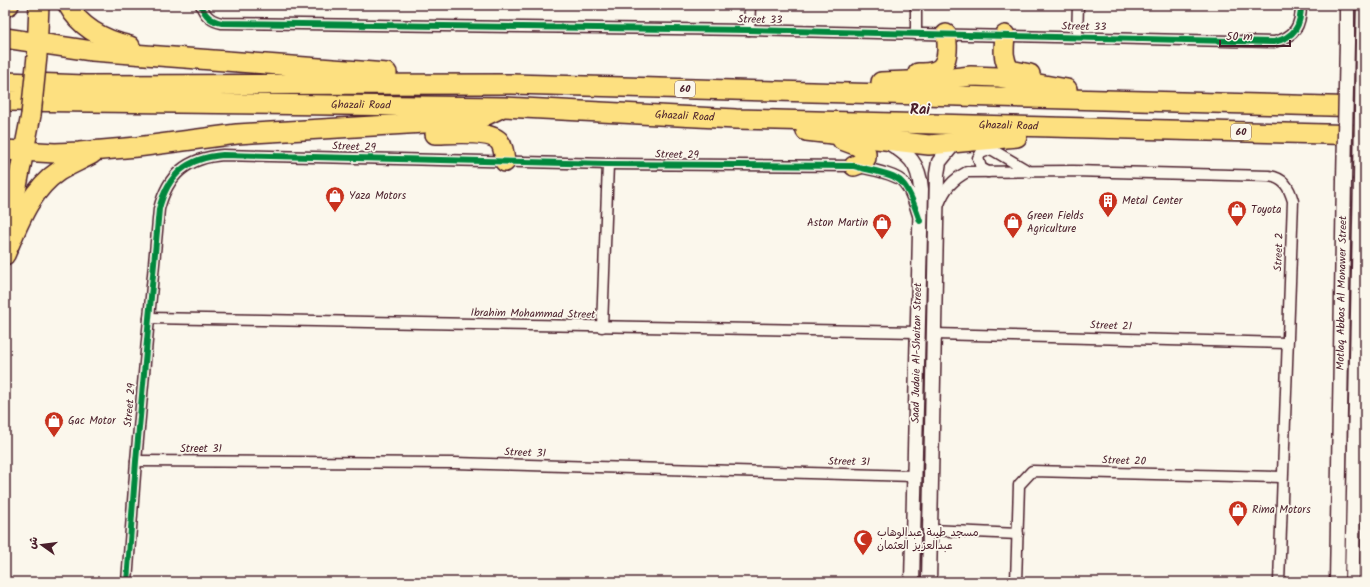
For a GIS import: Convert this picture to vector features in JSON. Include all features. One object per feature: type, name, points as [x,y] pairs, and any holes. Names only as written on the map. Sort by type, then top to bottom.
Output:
[{"type":"highway","points":[[5,7],[9,5]]},
{"type":"highway","points":[[5,246],[31,115],[39,5]]},
{"type":"highway","points":[[68,5],[81,24],[107,39],[128,45],[195,58]]},
{"type":"highway","points":[[873,82],[889,77],[936,71],[945,60],[948,43],[946,34]]},
{"type":"highway","points":[[1005,36],[1004,54],[1006,64],[1010,70],[1059,80],[1075,90]]},
{"type":"highway","points":[[5,38],[37,49],[195,58],[512,84]]},
{"type":"highway","points":[[786,91],[873,82],[934,80],[971,76],[998,77],[1075,90],[1117,100]]},
{"type":"highway","name":"Ghazali Road","points":[[5,82],[85,85],[512,84],[1365,108]]},
{"type":"highway","name":"Ghazali Road","points":[[5,101],[504,107],[736,120],[1365,135]]},
{"type":"highway","points":[[5,150],[55,153],[100,151],[237,134],[476,120],[504,107]]},
{"type":"highway","points":[[736,120],[826,135],[929,145],[1116,129]]},
{"type":"highway","points":[[367,127],[403,134],[489,135],[494,137],[502,145],[504,162]]},
{"type":"highway","points":[[826,135],[863,149],[866,153],[866,158],[862,163],[854,166]]},
{"type":"highway","points":[[5,255],[25,211],[39,189],[59,171],[100,151]]},
{"type":"highway","points":[[5,198],[7,212],[5,231]]},
{"type":"street","name":"Street 33","points":[[202,5],[208,18],[222,23],[749,30],[1274,42],[1283,40],[1292,34],[1301,16],[1301,5]]},
{"type":"street","points":[[749,30],[750,5]]},
{"type":"street","points":[[916,5],[916,34]]},
{"type":"street","points":[[1077,37],[1078,5]]},
{"type":"street","name":"Motlaq Abbas Al Monawer Street","points":[[1337,582],[1348,5]]},
{"type":"street","name":"Motlaq Abbas Al Monawer Street","points":[[1352,582],[1364,5]]},
{"type":"street","name":"Saad Judaie Al-Shaitan Street","points":[[884,140],[909,156],[916,167],[921,189],[912,582]]},
{"type":"street","name":"Saad Judaie Al-Shaitan Street","points":[[929,582],[936,312],[937,174],[939,162],[955,142]]},
{"type":"street","points":[[988,172],[981,168],[978,158],[981,153],[991,149],[1030,172]]},
{"type":"street","name":"Street 29","points":[[127,582],[148,318],[159,209],[163,194],[170,181],[193,161],[208,156],[223,155],[608,164],[854,166],[888,174],[903,182],[910,191],[920,221]]},
{"type":"street","points":[[602,327],[608,164]]},
{"type":"street","name":"Street 2","points":[[936,210],[944,192],[953,179],[966,172],[1073,171],[1269,176],[1278,177],[1284,180],[1291,193],[1293,201],[1279,582]]},
{"type":"street","points":[[918,268],[922,276],[928,277],[933,275],[936,270]]},
{"type":"street","points":[[918,311],[922,303],[929,302],[934,306],[936,312]]},
{"type":"street","name":"Ibrahim Mohammad Street","points":[[148,318],[917,332]]},
{"type":"street","name":"Street 21","points":[[935,334],[1287,343]]},
{"type":"street","name":"Street 31","points":[[136,461],[455,463],[914,476]]},
{"type":"street","name":"Street 20","points":[[1016,582],[1019,485],[1032,471],[1282,477]]},
{"type":"street","points":[[931,530],[1018,534]]},
{"type":"cycle path","points":[[201,5],[204,12],[209,17],[222,23],[749,30],[1274,42],[1287,37],[1295,30],[1300,19],[1301,5]]},
{"type":"cycle path","points":[[127,582],[136,461],[159,209],[168,186],[174,177],[189,164],[210,157],[223,155],[608,164],[854,166],[882,173],[899,180],[909,193],[920,221]]},
{"type":"place","name":"Yaza Motors","points":[[335,213]]},
{"type":"place","name":"Metal Center","points":[[1108,218]]},
{"type":"place","name":"Toyota","points":[[1237,227]]},
{"type":"place","name":"Green Fields Agriculture","points":[[1013,239]]},
{"type":"place","name":"Aston Martin","points":[[882,240]]},
{"type":"place","name":"Gac Motor","points":[[54,438]]},
{"type":"place","name":"Rima Motors","points":[[1238,527]]},
{"type":"place","name":"مسجد طيبة عبدالوهاب عبدالعزيز العثمان","points":[[863,556]]},
{"type":"district","name":"Rai","points":[[920,110]]}]
